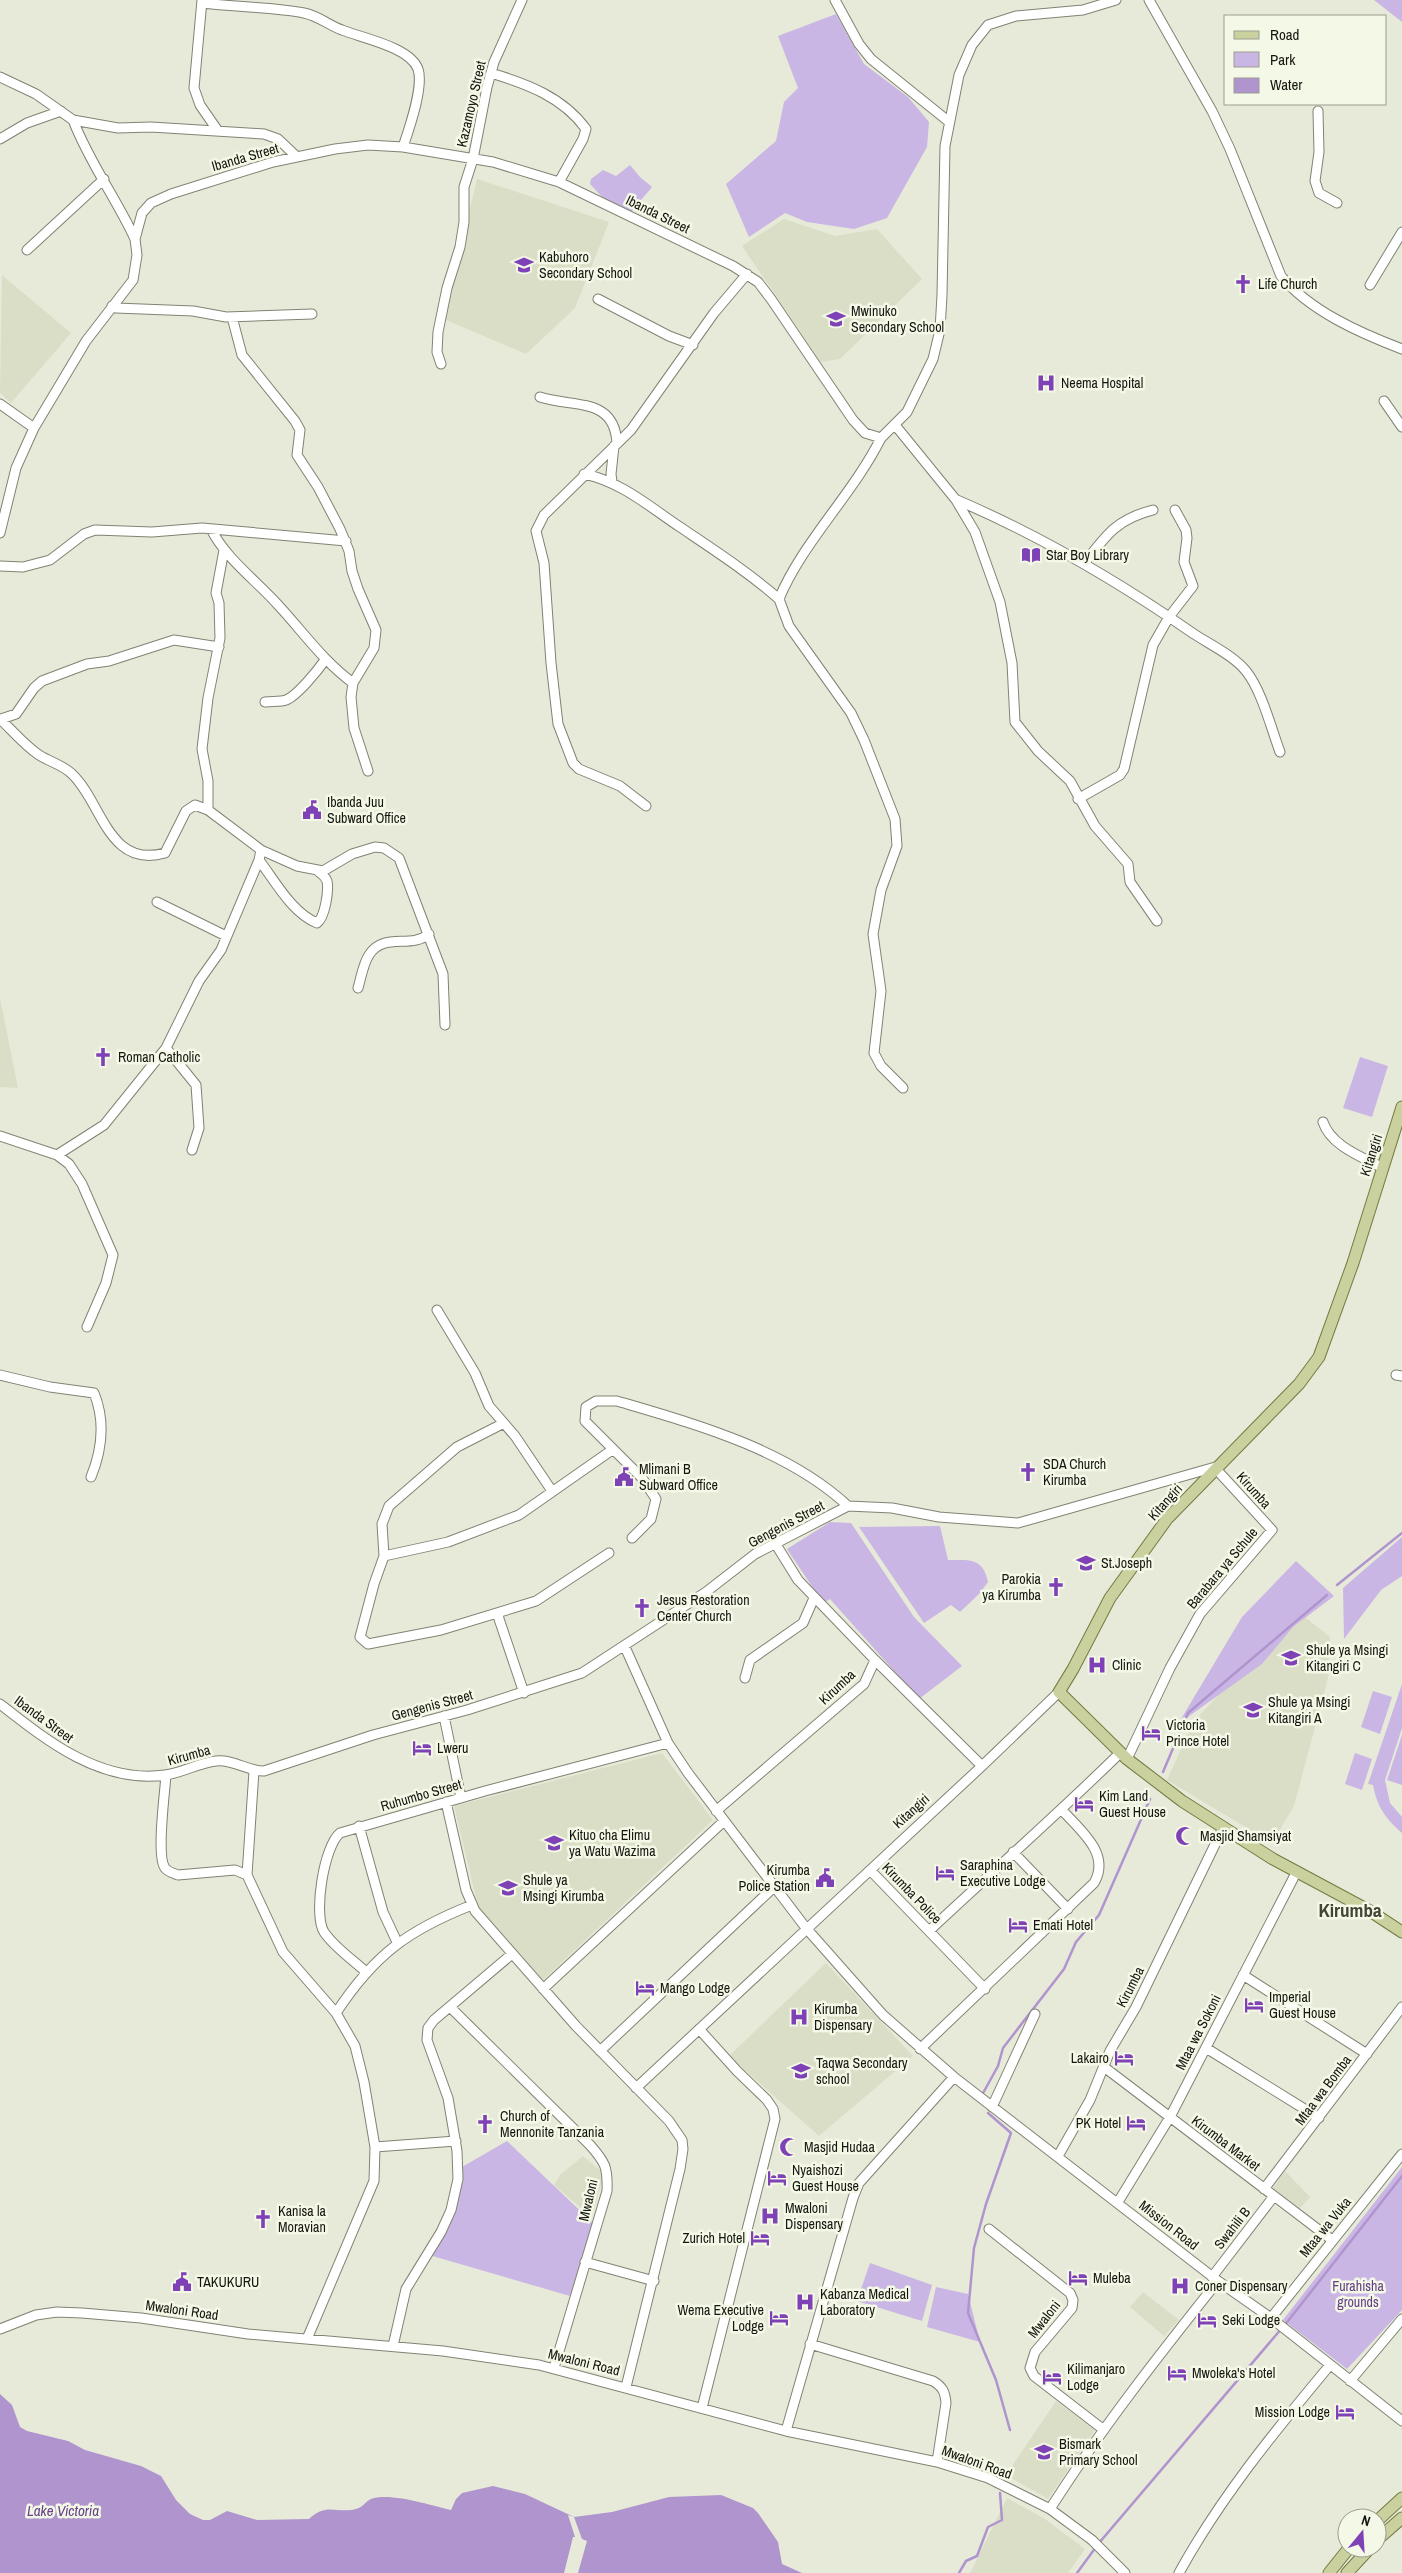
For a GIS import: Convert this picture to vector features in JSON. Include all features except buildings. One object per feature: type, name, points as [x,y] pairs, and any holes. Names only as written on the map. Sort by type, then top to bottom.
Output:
[{"type":"main road","name":"Kitangiri","points":[[1058,1692],[1123,1578],[1167,1519],[1299,1384],[1319,1357],[1337,1311],[1402,1107]]},
{"type":"main road","points":[[1058,1692],[1123,1756],[1182,1801],[1223,1828],[1296,1871],[1370,1910],[1402,1932]]},
{"type":"main road","points":[[1387,2512],[1402,2498]]},
{"type":"main road","points":[[1387,2531],[1402,2518]]},
{"type":"main road","points":[[1329,2573],[1341,2558]]},
{"type":"main road","points":[[1347,2573],[1361,2558]]},
{"type":"street","name":"Kazamoyo Street","points":[[441,364],[437,352],[438,332],[447,288],[460,247],[464,222],[464,187],[473,159],[491,73],[522,0]]},
{"type":"street","points":[[836,0],[859,44],[871,59],[948,121]]},
{"type":"street","points":[[779,599],[796,567],[833,515],[881,438],[907,412],[934,359],[940,330],[942,296],[944,146],[959,75],[972,44],[988,25],[1016,16],[1083,10],[1116,0]]},
{"type":"street","points":[[1148,0],[1212,111],[1230,149],[1281,276],[1295,293],[1326,312],[1378,340],[1402,349]]},
{"type":"street","points":[[218,131],[200,105],[194,88],[202,2],[314,15],[338,28],[381,43],[406,56],[416,65],[419,77],[410,124],[403,147]]},
{"type":"street","points":[[491,73],[515,80],[550,96],[579,119],[586,129],[583,139],[559,182]]},
{"type":"street","points":[[0,77],[36,94],[73,120],[118,128],[151,127],[271,136],[297,157]]},
{"type":"street","points":[[0,138],[27,124],[61,111]]},
{"type":"street","points":[[1318,111],[1320,152],[1315,181],[1319,193],[1337,203]]},
{"type":"street","points":[[73,120],[86,151],[104,179],[135,239]]},
{"type":"street","name":"Ibanda Street","points":[[0,533],[16,468],[34,428],[86,341],[133,280],[137,255],[135,239],[142,213],[151,204],[191,187],[297,157],[335,149],[368,146],[403,147],[516,168],[559,182],[748,274],[758,282],[771,299],[852,420],[866,434],[881,438]]},
{"type":"street","points":[[27,250],[104,179]]},
{"type":"street","points":[[1370,285],[1402,232]]},
{"type":"street","points":[[646,806],[620,786],[579,769],[574,763],[558,724],[551,663],[545,577],[536,531],[544,515],[564,498],[584,474],[616,444],[646,411],[714,313],[748,274]]},
{"type":"street","points":[[598,299],[669,336],[693,345]]},
{"type":"street","points":[[112,306],[116,308],[193,311],[232,317],[312,314]]},
{"type":"street","points":[[232,317],[242,355],[295,421],[300,430],[297,455],[323,496],[346,541],[358,589],[376,630],[374,648],[353,683],[351,714],[368,771]]},
{"type":"street","points":[[540,397],[602,410],[611,419],[616,428],[616,444],[611,474],[612,482]]},
{"type":"street","points":[[1384,401],[1402,428]]},
{"type":"street","points":[[0,404],[34,428]]},
{"type":"street","points":[[895,425],[956,500],[975,532],[1000,602],[1012,663],[1015,722],[1038,751],[1070,781],[1078,799],[1095,826],[1128,864],[1130,882],[1156,921]]},
{"type":"street","points":[[584,474],[612,482],[746,572],[779,599],[789,626],[851,713],[864,740],[895,819],[897,846],[881,890],[873,934],[881,991],[874,1053],[881,1066],[904,1088]]},
{"type":"street","points":[[956,500],[1008,522],[1084,564],[1169,617],[1246,671],[1256,689],[1280,752]]},
{"type":"street","points":[[1084,564],[1114,526],[1138,514],[1153,510]]},
{"type":"street","points":[[1078,799],[1120,775],[1124,769],[1136,722],[1149,655],[1169,617],[1192,586],[1184,562],[1188,538],[1186,530],[1175,510]]},
{"type":"street","points":[[0,566],[23,567],[50,560],[84,534],[95,530],[152,532],[211,529],[237,530],[346,541]]},
{"type":"street","points":[[211,529],[224,550],[279,606],[325,660],[353,683]]},
{"type":"street","points":[[208,810],[208,781],[202,749],[208,698],[219,647],[220,616],[216,593],[224,550]]},
{"type":"street","points":[[219,647],[174,640],[109,661],[87,664],[42,681],[34,688],[16,714],[0,719],[39,755],[71,772],[81,784],[112,834],[134,853],[145,856],[165,854],[186,811],[195,806],[208,810],[261,850],[278,859],[319,872],[326,878],[327,886],[323,916],[317,923],[309,920],[294,906],[259,860]]},
{"type":"street","points":[[265,702],[284,700],[290,697],[317,672],[325,660]]},
{"type":"street","points":[[319,872],[362,850],[375,846],[392,852],[399,858],[443,974],[445,1025]]},
{"type":"street","points":[[57,1155],[104,1124],[166,1048],[200,980],[215,962],[259,860],[261,850]]},
{"type":"street","points":[[156,902],[226,936]]},
{"type":"street","points":[[358,988],[368,956],[374,949],[391,941],[421,941],[429,934]]},
{"type":"street","points":[[166,1048],[196,1085],[199,1128],[192,1150]]},
{"type":"street","points":[[1323,1122],[1328,1132],[1337,1141],[1382,1168]]},
{"type":"street","points":[[0,1136],[57,1155],[69,1164],[82,1184],[112,1255],[106,1283],[86,1327]]},
{"type":"street","points":[[437,1310],[475,1373],[489,1406],[515,1436],[552,1491]]},
{"type":"street","points":[[0,1375],[50,1387],[94,1393],[101,1419],[99,1454],[92,1477]]},
{"type":"street","points":[[632,1538],[651,1519],[656,1499],[642,1478],[585,1421],[586,1407],[596,1401],[617,1401],[757,1448],[812,1477],[848,1506]]},
{"type":"street","points":[[504,1423],[457,1447],[389,1506],[382,1524],[384,1556],[368,1604],[360,1637],[363,1642],[368,1644],[441,1630],[536,1601],[609,1553]]},
{"type":"street","points":[[384,1556],[448,1542],[518,1515],[612,1450]]},
{"type":"street","name":"Gengenis Street","points":[[254,1771],[264,1771],[373,1735],[524,1693],[582,1673],[625,1647],[732,1574],[755,1554],[848,1506],[892,1508],[940,1517],[1018,1523],[1218,1467]]},
{"type":"street","name":"Kirumba","points":[[1218,1467],[1272,1530]]},
{"type":"street","name":"Barabara ya Schule","points":[[1062,1810],[1123,1756],[1200,1614],[1272,1530]]},
{"type":"street","points":[[775,1543],[798,1580],[814,1598],[982,1766]]},
{"type":"street","points":[[745,1678],[750,1660],[803,1623],[814,1598]]},
{"type":"street","points":[[497,1613],[524,1693]]},
{"type":"street","points":[[625,1647],[668,1743],[716,1811],[806,1928],[868,1999],[920,2049],[1094,1883],[1100,1873],[1101,1861],[1095,1849],[1062,1810],[1013,1852],[929,1931]]},
{"type":"street","name":"Kirumba","points":[[716,1811],[864,1684],[875,1660]]},
{"type":"street","name":"Kitangiri","points":[[870,1870],[1058,1692]]},
{"type":"street","name":"Ibanda Street","points":[[0,1704],[48,1742],[65,1752],[107,1769],[128,1774]]},
{"type":"street","points":[[444,1716],[461,1798]]},
{"type":"street","name":"Ruhumbo Street","points":[[366,1972],[330,1939],[321,1922],[322,1890],[328,1850],[332,1839],[340,1833],[359,1826],[668,1743]]},
{"type":"street","name":"Kirumba","points":[[128,1774],[166,1775],[199,1764],[217,1761],[233,1763],[254,1771]]},
{"type":"street","points":[[254,1771],[247,1875],[283,1952],[336,2013],[356,2046],[369,2107],[374,2147],[374,2182],[308,2339]]},
{"type":"street","points":[[166,1775],[161,1851],[164,1867],[178,1875],[235,1870],[247,1875]]},
{"type":"street","points":[[446,1802],[472,1905],[543,1989],[600,2051],[669,2121],[682,2140],[683,2149],[654,2281],[626,2387]]},
{"type":"street","points":[[543,1989],[724,1820]]},
{"type":"street","points":[[359,1826],[383,1912],[397,1942]]},
{"type":"street","name":"Kirumba","points":[[1058,2156],[1090,2100],[1104,2067],[1140,1999],[1223,1828]]},
{"type":"street","points":[[1013,1852],[1068,1909]]},
{"type":"street","name":"Kirumba Police","points":[[806,1928],[870,1870],[984,1989]]},
{"type":"street","name":"Mtaa wa Sokoni","points":[[1118,2202],[1170,2117],[1296,1871]]},
{"type":"street","points":[[600,2051],[774,1887]]},
{"type":"street","points":[[336,2013],[366,1972],[397,1942],[444,1916],[472,1905]]},
{"type":"street","points":[[636,2088],[806,1928]]},
{"type":"street","points":[[393,2346],[406,2288],[441,2232],[451,2210],[458,2179],[456,2141],[448,2098],[427,2035],[429,2026],[512,1954]]},
{"type":"street","points":[[1243,1975],[1367,2054]]},
{"type":"street","name":"Mwaloni","points":[[450,2007],[522,2076],[603,2160],[608,2171],[607,2191],[554,2368]]},
{"type":"street","name":"Mtaa wa Bomba","points":[[1264,2189],[1402,2007]]},
{"type":"street","points":[[992,2107],[1034,2014]]},
{"type":"street","points":[[699,2029],[737,2071],[767,2100],[773,2109],[775,2119],[702,2408]]},
{"type":"street","points":[[1206,2048],[1319,2118]]},
{"type":"street","name":"Mission Road","points":[[920,2049],[992,2107],[1118,2202],[1215,2279],[1274,2321],[1402,2421]]},
{"type":"street","name":"Kirumba Market","points":[[1104,2067],[1332,2240]]},
{"type":"street","points":[[786,2431],[810,2344],[859,2183],[954,2077]]},
{"type":"street","points":[[374,2147],[456,2141]]},
{"type":"street","name":"Mtaa wa Vuka","points":[[1274,2321],[1332,2240],[1402,2154]]},
{"type":"street","name":"Swahili B","points":[[1215,2279],[1274,2196]]},
{"type":"street","name":"Mwaloni","points":[[989,2229],[1070,2293],[1073,2300],[1072,2308],[1035,2352],[1030,2368],[1034,2376],[1104,2430]]},
{"type":"street","points":[[585,2262],[654,2281]]},
{"type":"street","points":[[1050,2509],[1104,2430],[1215,2279]]},
{"type":"street","name":"Mwaloni Road","points":[[0,2330],[36,2315],[57,2312],[82,2313],[140,2318],[248,2334],[393,2346],[554,2368],[786,2431],[936,2462],[988,2478],[1050,2509],[1092,2540],[1125,2573]]},
{"type":"street","points":[[1350,2381],[1402,2319]]},
{"type":"street","points":[[810,2344],[941,2385],[945,2393],[946,2403],[936,2462]]},
{"type":"street","points":[[1179,2573],[1214,2515],[1251,2462],[1330,2366]]},
{"type":"shaded area","name":"Kabuhoro Secondary School","points":[[477,179],[609,222],[575,308],[526,354],[444,319]]},
{"type":"shaded area","name":"Mwinuko Secondary School","points":[[784,219],[835,236],[877,229],[922,279],[840,359],[821,362],[742,246]]},
{"type":"shaded area","points":[[2,275],[71,333],[11,403],[0,393]]},
{"type":"shaded area","points":[[0,998],[18,1088],[0,1087]]},
{"type":"shaded area","points":[[1297,1611],[1330,1637],[1328,1678],[1294,1806],[1272,1843],[1167,1780],[1194,1721]]},
{"type":"shaded area","points":[[662,1753],[713,1820],[543,1980],[478,1906],[454,1806]]},
{"type":"shaded area","points":[[826,1963],[913,2056],[819,2136],[729,2056]]},
{"type":"shaded area","points":[[583,2156],[604,2174],[595,2205],[589,2215],[554,2185],[561,2174]]},
{"type":"shaded area","points":[[1285,2171],[1310,2197],[1294,2215],[1271,2191]]},
{"type":"shaded area","points":[[1143,2292],[1179,2320],[1164,2336],[1130,2307]]},
{"type":"shaded area","points":[[1056,2401],[1095,2430],[1048,2499],[1006,2475]]},
{"type":"shaded area","points":[[1007,2498],[1045,2519],[1085,2549],[1068,2573],[970,2573]]},
{"type":"green space","points":[[1374,0],[1402,0],[1402,22]]},
{"type":"green space","points":[[836,14],[864,64],[908,97],[929,122],[927,147],[887,218],[854,229],[807,222],[785,213],[749,237],[726,184],[776,141],[784,102],[798,88],[778,36]]},
{"type":"green space","points":[[630,165],[652,187],[631,212],[606,201],[590,184],[591,179],[603,170],[616,176]]},
{"type":"green space","points":[[1360,1057],[1388,1066],[1372,1117],[1343,1108]]},
{"type":"green space","points":[[830,1522],[851,1523],[914,1617],[962,1666],[919,1699],[830,1599],[823,1603],[787,1549]]},
{"type":"green space","points":[[940,1526],[948,1560],[969,1560],[979,1564],[986,1574],[988,1582],[980,1593],[960,1612],[951,1605],[924,1623],[859,1527]]},
{"type":"green space","points":[[1402,1537],[1402,1576],[1381,1590],[1344,1639],[1343,1588]]},
{"type":"green space","points":[[1296,1561],[1334,1596],[1293,1627],[1262,1664],[1178,1724],[1242,1617]]},
{"type":"green space","points":[[1402,1684],[1402,1728],[1385,1780],[1390,1803],[1402,1817],[1402,1833],[1383,1812],[1373,1785],[1368,1784]]},
{"type":"green space","points":[[1373,1691],[1392,1697],[1380,1734],[1361,1727]]},
{"type":"green space","points":[[1402,1735],[1402,1785],[1387,1780]]},
{"type":"green space","points":[[1355,1753],[1372,1759],[1362,1790],[1345,1784]]},
{"type":"green space","points":[[507,2141],[593,2223],[570,2296],[429,2255],[453,2213],[462,2167]]},
{"type":"green space","name":"Furahisha grounds","points":[[1402,2167],[1402,2310],[1347,2369],[1283,2320]]},
{"type":"green space","points":[[870,2263],[932,2285],[922,2321],[857,2301]]},
{"type":"green space","points":[[936,2287],[968,2294],[980,2342],[927,2327]]},
{"type":"water","name":"Lake Victoria","points":[[0,2394],[12,2405],[20,2427],[27,2431],[68,2441],[85,2450],[141,2466],[161,2476],[176,2500],[190,2514],[203,2520],[210,2520],[227,2511],[257,2520],[309,2519],[321,2511],[358,2508],[371,2499],[379,2497],[400,2498],[451,2510],[456,2499],[462,2493],[493,2486],[525,2494],[574,2517],[612,2512],[669,2497],[721,2495],[753,2508],[778,2542],[782,2564],[802,2573],[0,2573]]},
{"type":"pier","points":[[568,2515],[574,2517],[582,2539],[587,2541],[578,2573],[564,2573],[573,2537],[575,2537]]},
{"type":"waterway","points":[[1337,1585],[1402,1533]]},
{"type":"waterway","points":[[1163,1772],[1188,1713],[1327,1595]]},
{"type":"waterway","points":[[982,2095],[998,2066],[1003,2048],[1064,1969],[1076,1942],[1099,1915],[1150,1799]]},
{"type":"waterway","points":[[988,2113],[1011,2133],[986,2204],[974,2248],[968,2313],[996,2380],[1010,2430]]},
{"type":"waterway","points":[[1099,2543],[1288,2321],[1402,2176]]},
{"type":"waterway","points":[[959,2573],[966,2561],[977,2556],[988,2527],[1002,2520],[1000,2493]]},
{"type":"waterway","points":[[1077,2573],[1096,2547]]},
{"type":"place","name":"Kabuhoro Secondary School","points":[[524,265]]},
{"type":"place","name":"Life Church","points":[[1243,284]]},
{"type":"place","name":"Mwinuko Secondary School","points":[[836,319]]},
{"type":"place","name":"Neema Hospital","points":[[1046,383]]},
{"type":"place","name":"Star Boy Library","points":[[1031,555]]},
{"type":"place","name":"Ibanda Juu Subward Office","points":[[312,810]]},
{"type":"place","name":"Roman Catholic","points":[[103,1057]]},
{"type":"place","name":"SDA Church Kirumba","points":[[1028,1472]]},
{"type":"place","name":"Mlimani B Subward Office","points":[[624,1477]]},
{"type":"place","name":"St.Joseph","points":[[1086,1563]]},
{"type":"place","name":"Parokia ya Kirumba","points":[[1056,1587]]},
{"type":"place","name":"Jesus Restoration Center Church","points":[[642,1608]]},
{"type":"place","name":"Shule ya Msingi Kitangiri C","points":[[1291,1658]]},
{"type":"place","name":"Clinic","points":[[1097,1665]]},
{"type":"place","name":"Shule ya Msingi Kitangiri A","points":[[1253,1710]]},
{"type":"place","name":"Victoria Prince Hotel","points":[[1151,1733]]},
{"type":"place","name":"Lweru","points":[[422,1748]]},
{"type":"place","name":"Kim Land Guest House","points":[[1084,1804]]},
{"type":"place","name":"Masjid Shamsiyat","points":[[1185,1836]]},
{"type":"place","name":"Kituo cha Elimu ya Watu Wazima","points":[[554,1843]]},
{"type":"place","name":"Saraphina Executive Lodge","points":[[945,1873]]},
{"type":"place","name":"Kirumba Police Station","points":[[825,1878]]},
{"type":"place","name":"Shule ya Msingi Kirumba","points":[[508,1888]]},
{"type":"place","name":"Emati Hotel","points":[[1018,1925]]},
{"type":"place","name":"Mango Lodge","points":[[645,1988]]},
{"type":"place","name":"Imperial Guest House","points":[[1254,2005]]},
{"type":"place","name":"Kirumba Dispensary","points":[[799,2017]]},
{"type":"place","name":"Lakairo","points":[[1124,2058]]},
{"type":"place","name":"Taqwa Secondary school","points":[[801,2071]]},
{"type":"place","name":"PK Hotel","points":[[1136,2123]]},
{"type":"place","name":"Church of Mennonite Tanzania","points":[[485,2124]]},
{"type":"place","name":"Masjid Hudaa","points":[[789,2147]]},
{"type":"place","name":"Nyaishozi Guest House","points":[[777,2178]]},
{"type":"place","name":"Mwaloni Dispensary","points":[[770,2216]]},
{"type":"place","name":"Kanisa la Moravian","points":[[263,2219]]},
{"type":"place","name":"Zurich Hotel","points":[[760,2238]]},
{"type":"place","name":"Muleba","points":[[1078,2278]]},
{"type":"place","name":"TAKUKURU","points":[[182,2282]]},
{"type":"place","name":"Coner Dispensary","points":[[1180,2286]]},
{"type":"place","name":"Kabanza Medical Laboratory","points":[[805,2302]]},
{"type":"place","name":"Wema Executive Lodge","points":[[779,2318]]},
{"type":"place","name":"Seki Lodge","points":[[1207,2320]]},
{"type":"place","name":"Mwoleka's Hotel","points":[[1177,2373]]},
{"type":"place","name":"Kilimanjaro Lodge","points":[[1052,2377]]},
{"type":"place","name":"Mission Lodge","points":[[1345,2412]]},
{"type":"place","name":"Bismark Primary School","points":[[1044,2452]]},
{"type":"district","name":"Kirumba","points":[[1350,1910]]}]
